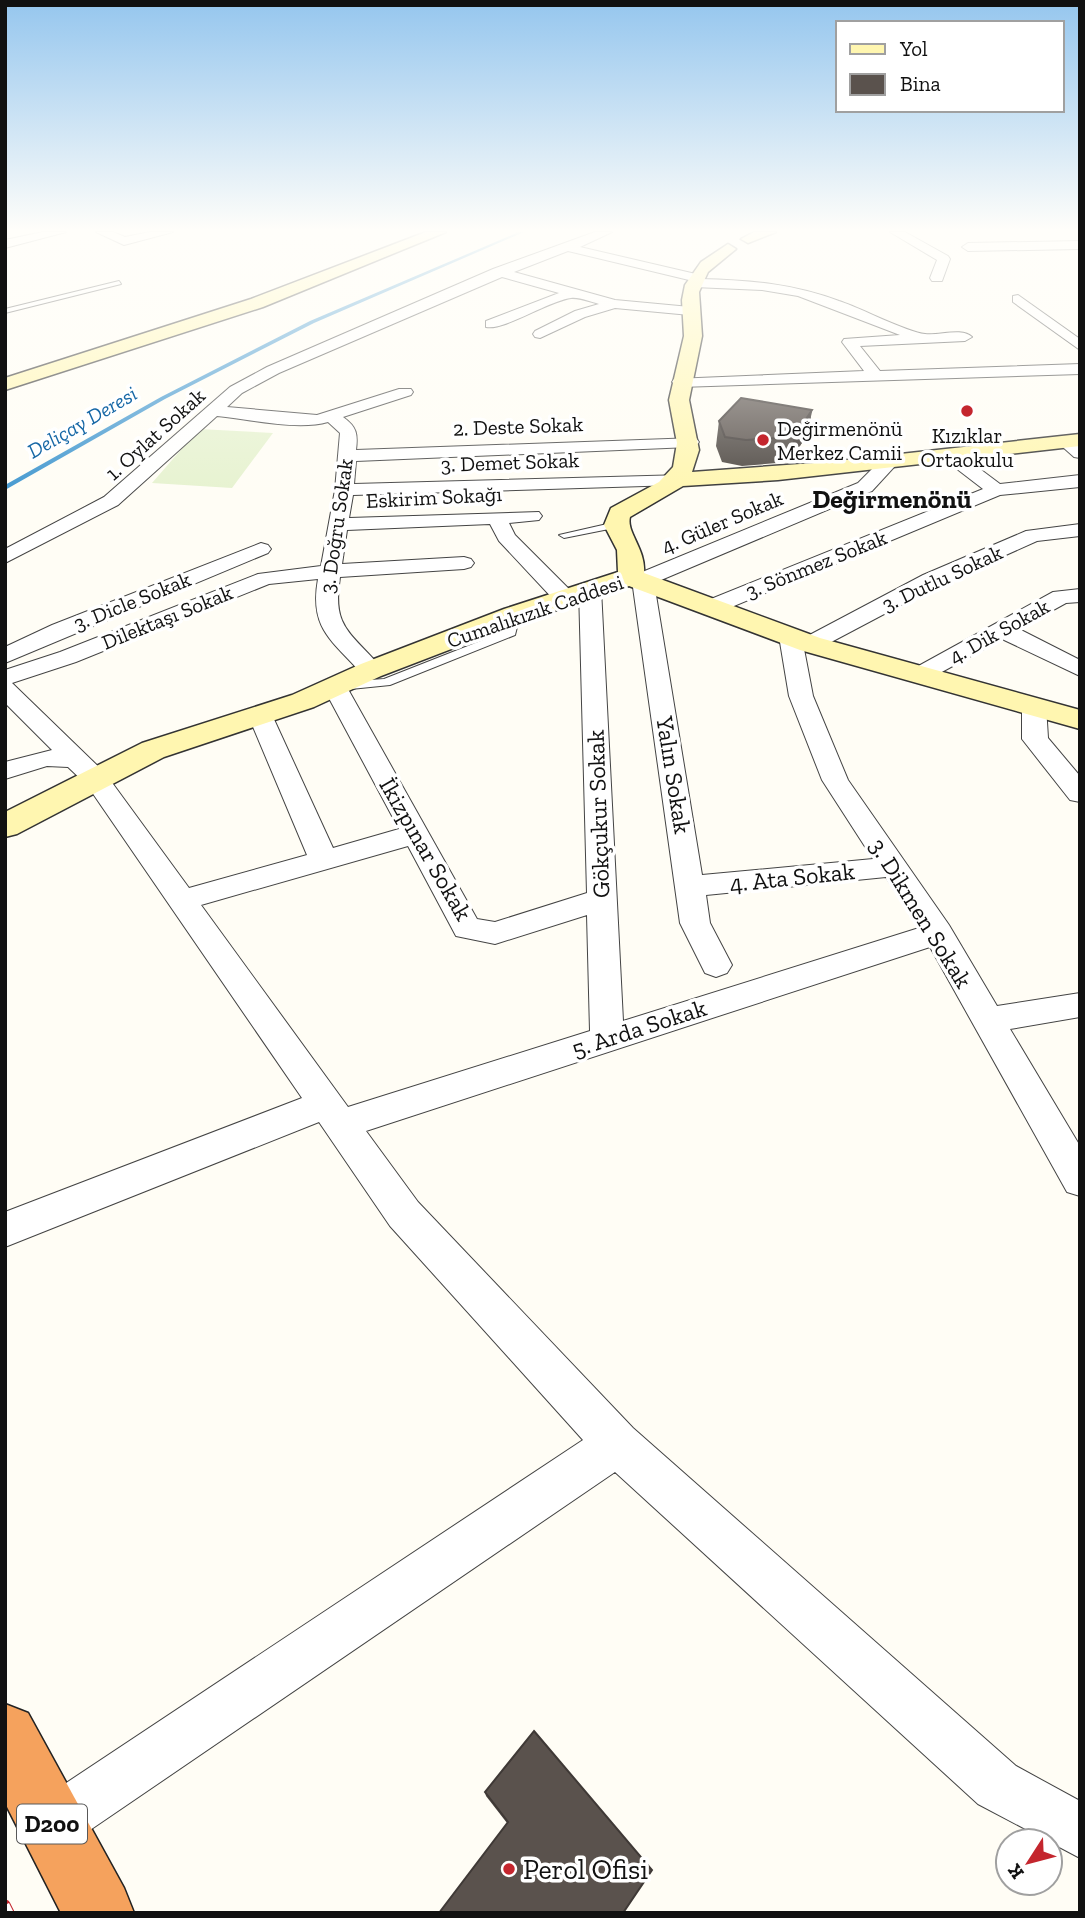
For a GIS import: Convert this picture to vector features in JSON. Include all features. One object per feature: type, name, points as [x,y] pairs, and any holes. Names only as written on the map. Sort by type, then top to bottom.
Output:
[{"type":"highway","name":"D200","points":[[5,1736],[99,1913]]},
{"type":"street","points":[[5,384],[199,322]]},
{"type":"street","name":"1. Oylat Sokak","points":[[5,557],[111,501],[236,390],[274,370],[385,322]]},
{"type":"street","points":[[491,324],[497,322]]},
{"type":"street","points":[[541,334],[565,322]]},
{"type":"street","points":[[677,479],[688,459],[690,442],[680,411],[680,382],[693,334],[692,322]]},
{"type":"street","points":[[879,322],[922,339]]},
{"type":"street","points":[[1048,322],[1080,346]]},
{"type":"street","points":[[875,375],[849,342],[965,337]]},
{"type":"street","points":[[680,382],[1080,369]]},
{"type":"street","points":[[213,410],[300,420],[331,417],[405,393]]},
{"type":"street","name":"3. Doğru Sokak","points":[[331,417],[346,427],[349,433],[344,490],[325,603],[332,626],[371,670]]},
{"type":"street","name":"2. Deste Sokak","points":[[347,456],[690,442]]},
{"type":"street","points":[[637,579],[630,548],[617,525],[619,513],[677,479],[718,478],[1075,445]]},
{"type":"street","points":[[581,446],[588,482]]},
{"type":"street","points":[[950,455],[996,490]]},
{"type":"street","name":"4. Güler Sokak","points":[[637,579],[865,487],[889,462]]},
{"type":"street","name":"3. Demet Sokak","points":[[344,490],[677,479]]},
{"type":"street","name":"3. Sönmez Sokak","points":[[714,606],[996,490],[1080,481]]},
{"type":"street","points":[[1040,485],[1070,510]]},
{"type":"street","name":"Eskirim Sokağı","points":[[339,524],[532,516]]},
{"type":"street","points":[[498,517],[506,537],[577,593]]},
{"type":"street","name":"3. Dutlu Sokak","points":[[800,640],[1033,536],[1080,530]]},
{"type":"street","name":"3. Dicle Sokak","points":[[5,656],[60,630],[261,549]]},
{"type":"street","name":"Dilektaşı Sokak","points":[[5,678],[68,657],[265,578],[464,563]]},
{"type":"street","name":"Cumalıkızık Caddesi","points":[[5,825],[85,769],[260,715],[335,687],[371,670],[577,593],[637,579],[800,640],[1080,720]]},
{"type":"street","name":"Yalın Sokak","points":[[637,579],[695,923],[716,965]]},
{"type":"street","name":"Gökçukur Sokak","points":[[577,593],[602,899],[607,1039]]},
{"type":"street","name":"4. Dik Sokak","points":[[921,674],[1061,597],[1080,595]]},
{"type":"street","points":[[1002,630],[1080,669]]},
{"type":"street","name":"3. Dikmen Sokak","points":[[800,640],[801,696],[835,780],[938,933],[986,1020],[1075,1161]]},
{"type":"street","name":"İkizpınar Sokak","points":[[335,687],[467,928],[495,933],[602,899]]},
{"type":"street","points":[[5,689],[85,769],[404,1214],[617,1444],[997,1784],[1080,1831]]},
{"type":"street","points":[[1034,706],[1035,739],[1080,794]]},
{"type":"street","points":[[260,715],[324,860]]},
{"type":"street","points":[[5,771],[46,758],[85,769]]},
{"type":"street","points":[[181,900],[416,834]]},
{"type":"street","name":"4. Ata Sokak","points":[[691,887],[892,867]]},
{"type":"street","name":"5. Arda Sokak","points":[[5,1230],[333,1114],[607,1039],[938,933]]},
{"type":"street","points":[[986,1020],[1080,1005]]},
{"type":"street","points":[[52,1824],[617,1444]]},
{"type":"lane","points":[[564,534],[617,525]]},
{"type":"lane","points":[[335,687],[386,682],[512,633],[514,615]]},
{"type":"green space","points":[[199,429],[273,433],[232,488],[152,483]]},
{"type":"building","points":[[741,398],[812,410],[794,437],[746,440],[725,437],[719,421]]},
{"type":"building","points":[[534,1731],[652,1870],[623,1913],[439,1913],[508,1822],[485,1792]]},
{"type":"waterway","name":"Deliçay Deresi","points":[[5,488],[163,398],[313,322]]},
{"type":"railway","points":[[5,1905],[9,1913]]},
{"type":"place","name":"Kızıklar Ortaokulu","points":[[967,411]]},
{"type":"place","name":"Değirmenönü Merkez Camii","points":[[763,440]]},
{"type":"place","name":"Perol Ofisi","points":[[509,1869]]},
{"type":"district","name":"Değirmenönü","points":[[892,499]]}]
